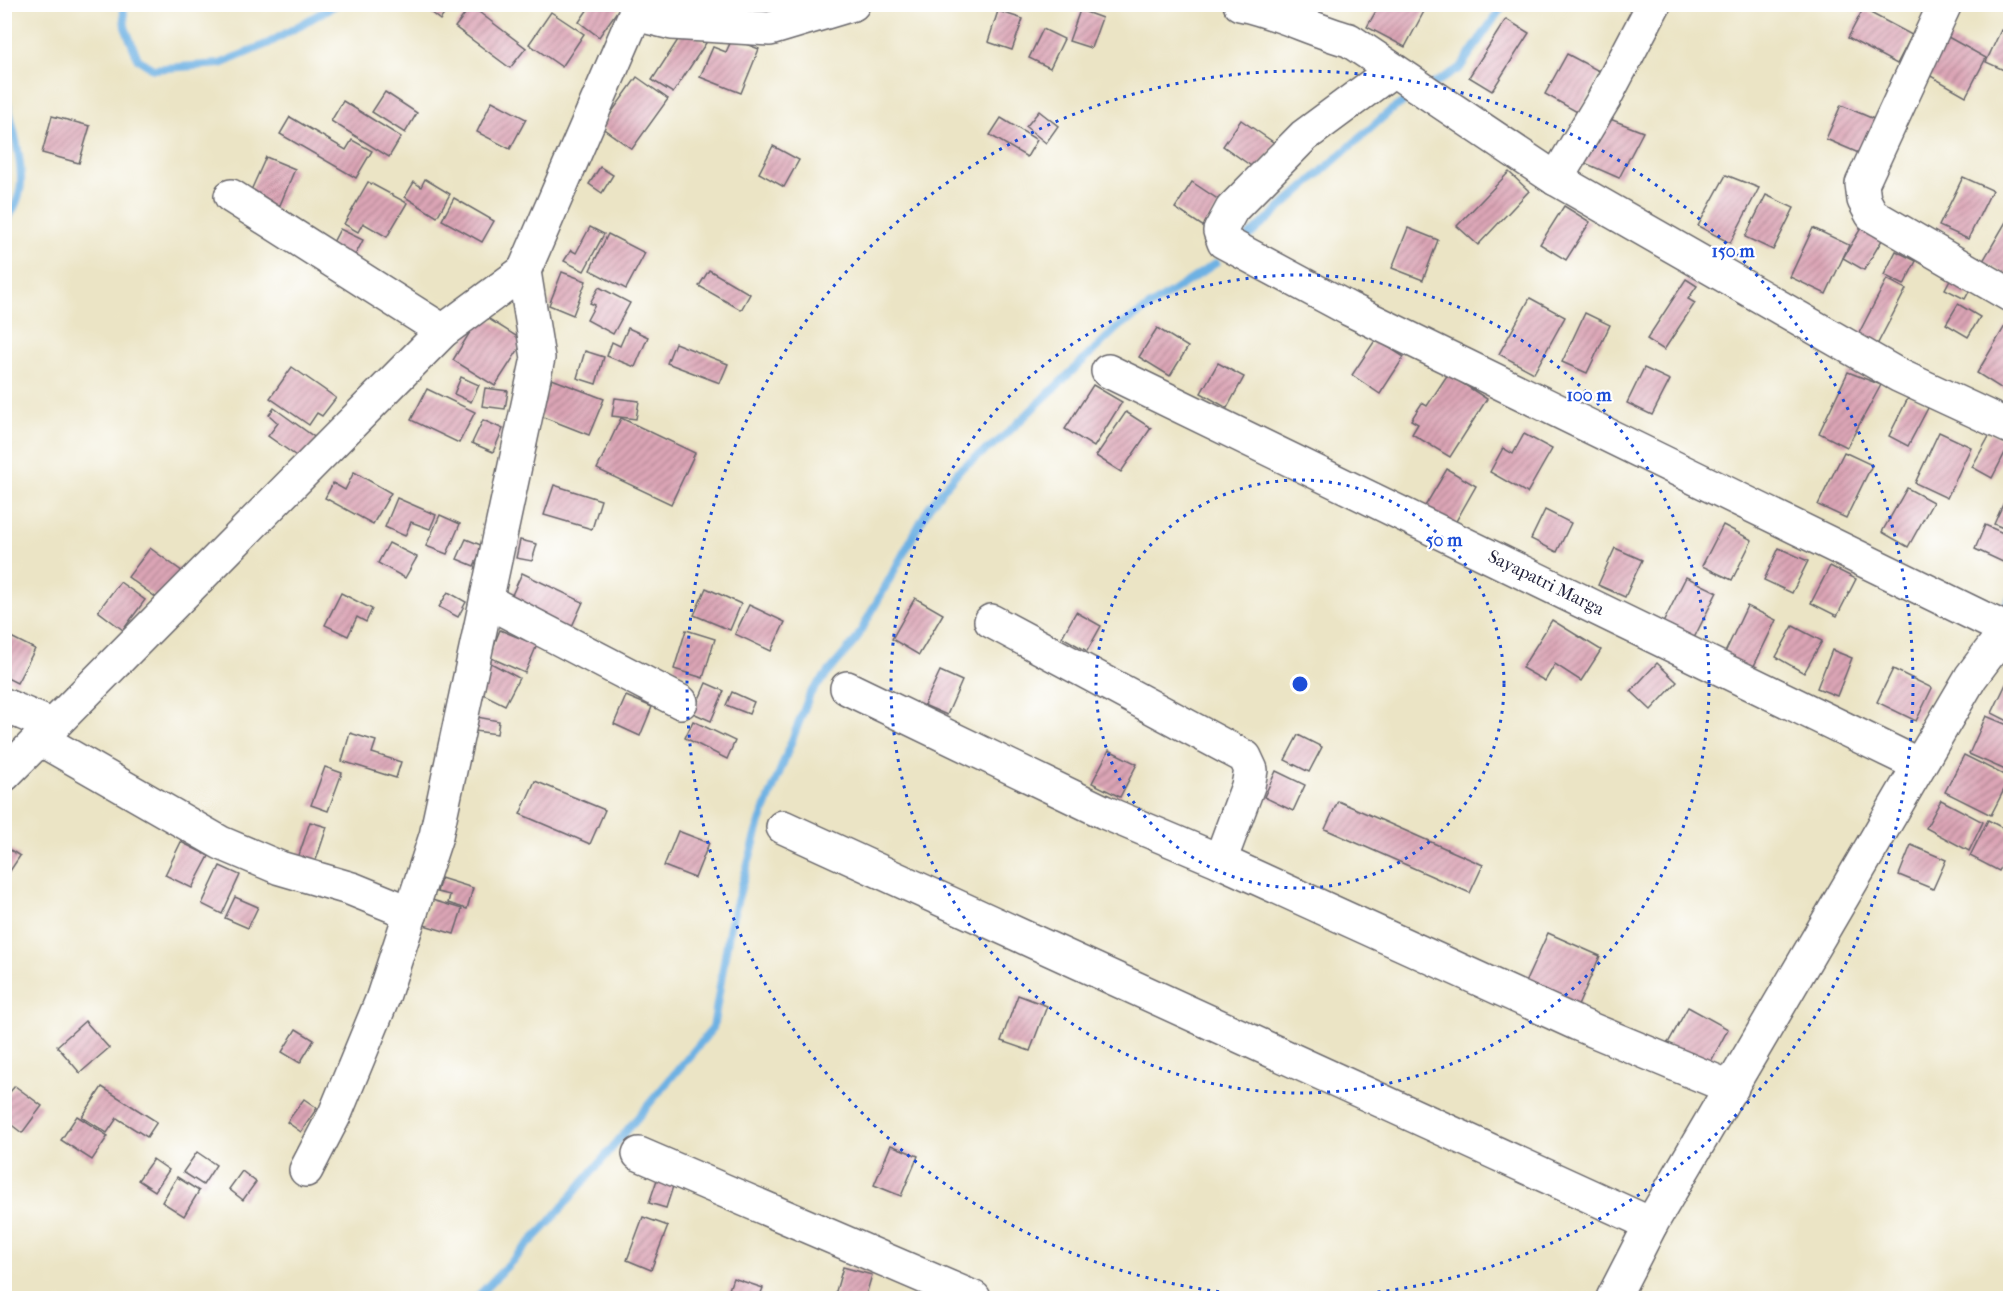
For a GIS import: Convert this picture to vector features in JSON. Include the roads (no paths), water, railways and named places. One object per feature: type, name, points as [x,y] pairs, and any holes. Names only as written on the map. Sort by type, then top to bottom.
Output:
[{"type":"street","points":[[4,775],[443,331],[524,271],[636,9],[672,23],[770,29],[853,4]]},
{"type":"street","points":[[1240,4],[1349,40],[1556,179],[1898,375],[2010,427]]},
{"type":"street","points":[[1556,179],[1604,99],[1654,4]]},
{"type":"street","points":[[1945,4],[1862,184],[1864,200],[1872,215],[2010,295]]},
{"type":"street","points":[[1393,70],[1304,136],[1232,209],[1220,231],[1224,242],[1349,309],[2009,628],[1971,677],[1919,765],[1651,1224],[1613,1299]]},
{"type":"street","points":[[231,196],[443,331]]},
{"type":"street","points":[[306,1170],[335,1114],[382,1000],[436,836],[538,358],[524,271]]},
{"type":"street","name":"Sayapatri Marga","points":[[1108,370],[1919,765]]},
{"type":"street","points":[[487,601],[681,702]]},
{"type":"street","points":[[990,621],[1245,757],[1251,770],[1248,786],[1220,861]]},
{"type":"street","points":[[847,688],[1104,812],[1220,861],[1578,1024],[1732,1088]]},
{"type":"street","points":[[4,705],[221,843],[280,868],[352,889],[411,913]]},
{"type":"street","points":[[783,828],[1651,1224]]},
{"type":"street","points":[[639,1154],[974,1299]]},
{"type":"waterway","points":[[123,4],[125,27],[138,59],[153,69],[220,64],[269,43],[337,4]]},
{"type":"waterway","points":[[1432,85],[1460,68],[1504,4]]},
{"type":"waterway","points":[[4,89],[21,172],[16,204],[4,222]]},
{"type":"waterway","points":[[1249,236],[1390,111],[1402,103]]},
{"type":"waterway","points":[[476,1298],[548,1224],[713,1028],[730,926],[760,822],[810,694],[856,640],[929,507],[960,469],[1000,440],[1117,328],[1216,263]]},
{"type":"waterway","points":[[2001,612],[2010,598]]}]
